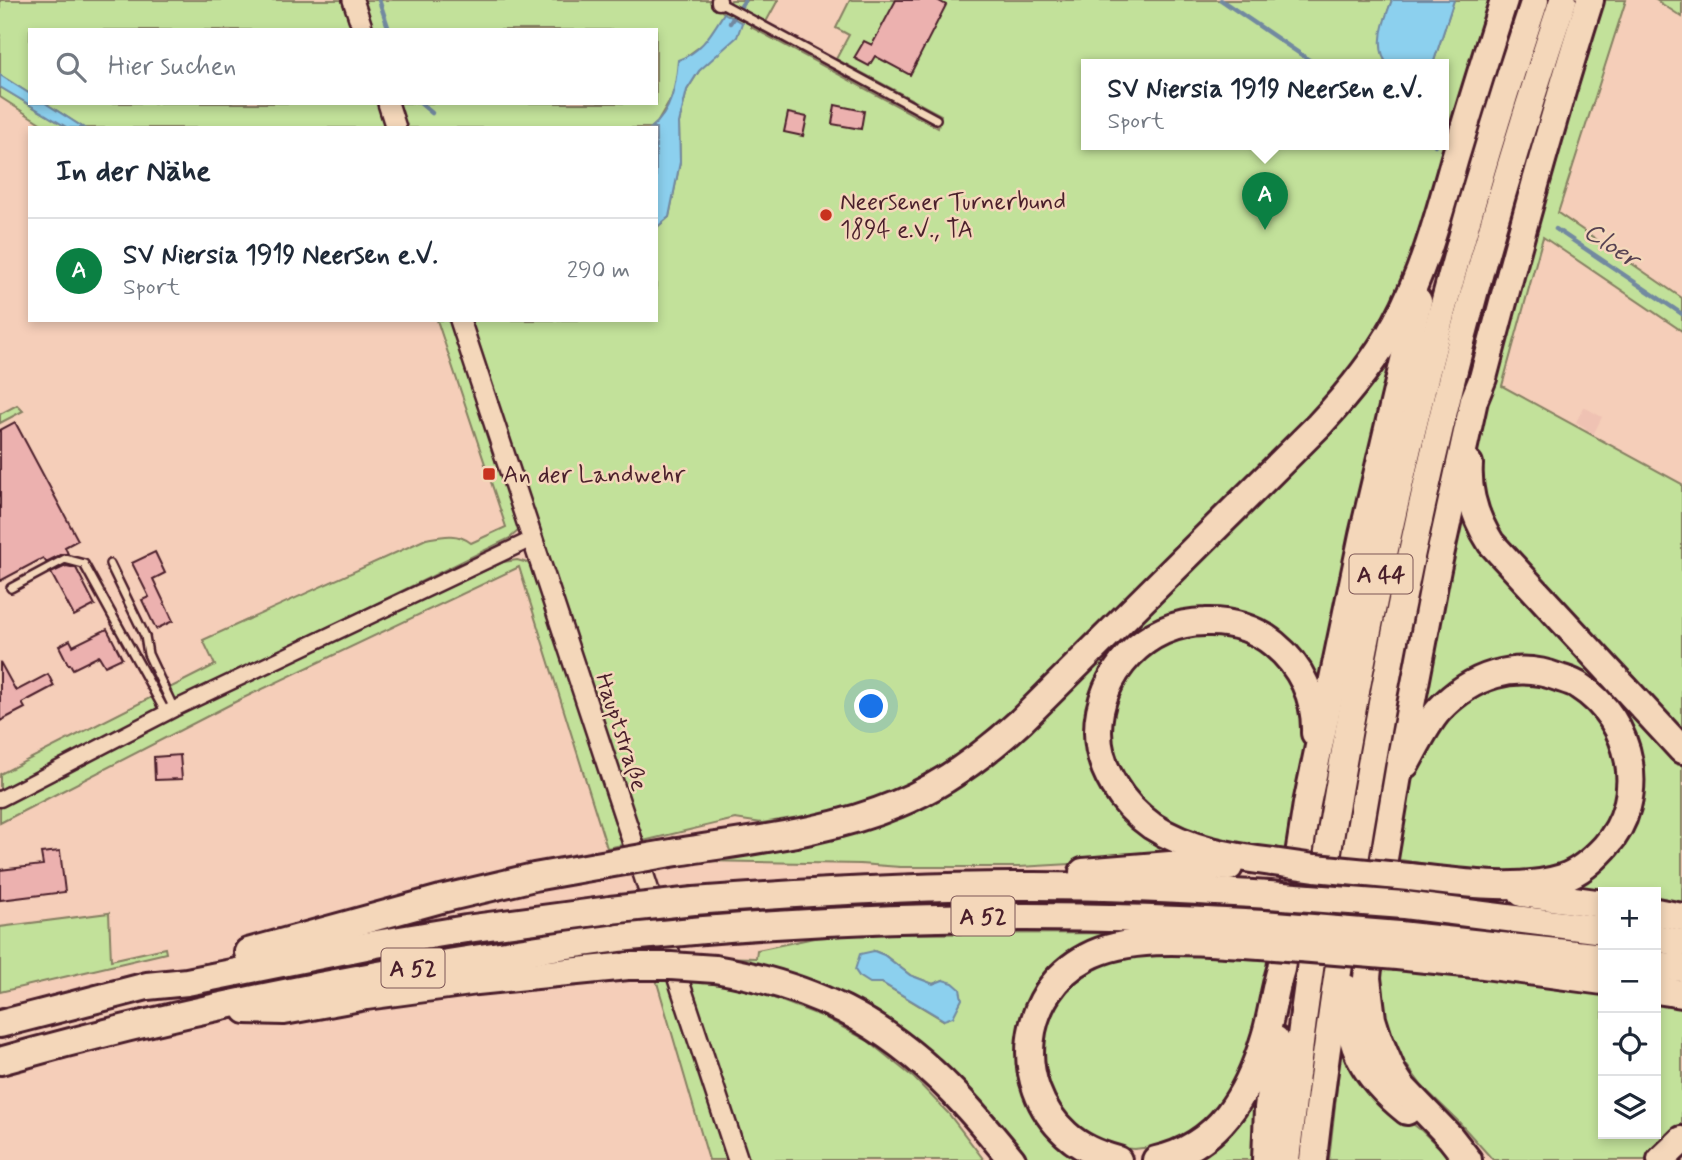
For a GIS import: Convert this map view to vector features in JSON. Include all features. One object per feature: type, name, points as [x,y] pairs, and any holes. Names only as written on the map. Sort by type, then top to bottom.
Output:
[{"type":"highway","points":[[147,986],[183,967],[246,953],[491,887],[816,828],[870,814],[897,804],[948,778],[975,760],[999,741],[1299,445],[1343,399],[1381,349],[1421,268],[1504,0]]},
{"type":"highway","name":"A 44","points":[[1286,1160],[1310,971],[1333,825],[1378,584],[1450,282],[1496,122],[1535,0]]},
{"type":"highway","name":"A 44","points":[[1313,1160],[1361,816],[1412,551],[1462,340],[1491,233],[1563,0]]},
{"type":"highway","points":[[1468,1160],[1450,1136],[1402,1087],[1393,1073],[1372,1019],[1367,969],[1398,778],[1437,569],[1474,400],[1483,378],[1539,167],[1590,0]]},
{"type":"highway","points":[[1156,1160],[1190,1149],[1216,1129],[1237,1103],[1266,1036],[1281,969],[1307,804],[1371,499],[1435,227]]},
{"type":"highway","points":[[1483,378],[1468,468],[1473,506],[1480,525],[1490,543],[1504,559],[1682,750]]},
{"type":"highway","points":[[1273,865],[1198,847],[1173,837],[1136,813],[1124,800],[1105,768],[1098,733],[1104,697],[1120,664],[1142,642],[1182,624],[1228,623],[1257,633],[1270,641],[1292,661],[1300,673],[1314,708],[1314,737],[1308,774],[1307,804]]},
{"type":"highway","points":[[974,887],[1014,875],[1170,865],[1273,865],[1526,886],[1563,878],[1589,863],[1615,837],[1623,822],[1631,786],[1622,735],[1603,705],[1578,685],[1553,675],[1528,670],[1500,671],[1477,681],[1454,697],[1438,711],[1398,778]]},
{"type":"highway","points":[[1470,883],[1598,903]]},
{"type":"highway","name":"A 52","points":[[0,1024],[147,986],[187,982],[466,929],[694,901],[839,891],[1094,887],[1269,895],[1404,905],[1598,929]]},
{"type":"highway","points":[[1347,908],[1350,958],[1346,1001],[1357,1053],[1375,1082],[1387,1095],[1442,1140],[1458,1160]]},
{"type":"highway","points":[[1661,913],[1682,917]]},
{"type":"highway","name":"A 52","points":[[0,1061],[209,1008],[381,974],[540,948],[704,930],[843,920],[1001,916],[1148,918],[1262,935]]},
{"type":"highway","points":[[1118,1160],[1082,1146],[1067,1135],[1044,1108],[1035,1088],[1030,1066],[1031,1032],[1043,999],[1075,964],[1094,954],[1115,946],[1134,943],[1262,935],[1398,946],[1598,957]]},
{"type":"highway","points":[[1661,939],[1682,943]]},
{"type":"highway","points":[[1398,946],[1484,965],[1598,980]]},
{"type":"highway","points":[[209,1008],[284,1011],[466,982],[628,966],[715,969],[764,979],[812,994],[864,1020],[910,1052],[953,1092],[1013,1160]]},
{"type":"highway","points":[[1661,966],[1682,968]]},
{"type":"highway","points":[[1266,1160],[1268,1108],[1282,985],[1281,969]]},
{"type":"highway","points":[[1661,991],[1682,994]]},
{"type":"highway","points":[[910,1052],[931,1084],[995,1160]]},
{"type":"highway","points":[[1385,1054],[1419,1095],[1460,1134],[1482,1160]]},
{"type":"highway","points":[[1661,1160],[1682,1140]]},
{"type":"street","points":[[353,0],[362,28]]},
{"type":"street","points":[[388,105],[395,126]]},
{"type":"street","name":"Hauptstraße","points":[[461,322],[738,1160]]},
{"type":"street","points":[[0,799],[170,711],[532,538]]},
{"type":"lane","points":[[719,1],[936,119]]},
{"type":"lane","points":[[11,588],[65,559],[84,564],[170,711]]},
{"type":"lane","points":[[110,564],[145,636],[148,654],[170,711]]},
{"type":"shaded area","points":[[1584,407],[1602,417],[1593,435],[1576,422]]},
{"type":"green space","points":[[0,0],[342,0],[351,28],[28,28],[28,93],[0,75]]},
{"type":"green space","points":[[360,0],[713,0],[712,3],[724,13],[731,0],[778,0],[766,22],[756,17],[751,27],[938,128],[941,115],[836,59],[849,35],[836,28],[850,0],[1392,0],[1381,41],[1384,59],[1081,59],[1081,150],[1449,150],[1449,59],[1435,59],[1454,0],[1496,0],[1410,279],[1352,373],[1068,661],[993,728],[957,755],[919,778],[874,799],[835,811],[762,823],[735,819],[639,842],[467,322],[658,322],[658,226],[669,217],[680,162],[679,123],[687,90],[699,71],[724,14],[706,42],[684,58],[671,99],[653,126],[401,126],[395,105],[658,105],[658,28],[369,28]]},
{"type":"green space","points":[[1604,0],[1626,0],[1558,213],[1682,298],[1682,331],[1543,237],[1502,386],[1682,484],[1682,734],[1504,544],[1490,521],[1476,468],[1478,440],[1491,378]]},
{"type":"green space","points":[[1656,0],[1682,0],[1682,17]]},
{"type":"green space","points":[[0,87],[65,126],[45,126],[0,97]]},
{"type":"green space","points":[[48,105],[378,105],[384,126],[81,126]]},
{"type":"green space","points":[[438,322],[451,322],[518,523],[518,531],[510,538],[222,679],[0,792],[0,774],[215,665],[203,640],[426,539],[455,536],[471,543],[506,527]]},
{"type":"green space","points":[[1396,339],[1317,700],[1232,617],[1116,660],[1099,775],[1211,856],[1019,867],[900,867],[701,861],[929,801]]},
{"type":"green space","points":[[17,405],[23,411],[0,423],[0,414]]},
{"type":"green space","points":[[1462,495],[1682,759],[1682,902],[1661,899],[1661,887],[1598,887],[1598,890],[1394,859]]},
{"type":"green space","points":[[517,560],[528,563],[533,570],[622,845],[607,848],[519,567],[235,702],[0,823],[0,805],[228,690],[503,562]]},
{"type":"green space","points":[[1202,634],[1229,636],[1258,648],[1281,668],[1297,694],[1305,724],[1306,745],[1286,853],[1217,840],[1183,829],[1154,812],[1140,799],[1119,769],[1110,737],[1111,719],[1128,677],[1145,657],[1159,647],[1175,639]]},
{"type":"green space","points":[[109,913],[111,960],[165,948],[166,953],[0,992],[0,927]]},
{"type":"green space","points":[[1158,933],[1070,959],[1023,1066],[1097,1160],[1023,1160],[928,1056],[715,957],[756,958],[757,950],[814,938],[869,934]],"holes":[[[874,951],[884,955],[910,975],[933,984],[943,980],[943,1020],[882,983]]]},
{"type":"green space","points":[[1146,953],[1270,958],[1259,1022],[1233,1086],[1219,1108],[1184,1138],[1162,1146],[1122,1148],[1091,1138],[1063,1115],[1048,1088],[1042,1054],[1044,1030],[1053,1006],[1073,980],[1098,963]]},
{"type":"green space","points":[[1378,967],[1598,991],[1598,1139],[1661,1139],[1661,1002],[1682,1005],[1682,1134],[1654,1160],[1493,1160],[1422,1086],[1400,1056],[1387,1024]]},
{"type":"green space","points":[[656,979],[736,984],[824,1017],[868,1041],[914,1078],[948,1113],[984,1160],[709,1160]]},
{"type":"green space","points":[[1343,1033],[1392,1108],[1422,1131],[1450,1160],[1329,1160]]},
{"type":"green space","points":[[1259,1070],[1259,1160],[1175,1160]]},
{"type":"water","points":[[1392,0],[1454,0],[1435,59],[1384,59],[1381,49],[1383,24]]},
{"type":"water","points":[[724,13],[742,23],[737,37],[699,71],[687,90],[679,123],[680,162],[669,217],[658,226],[658,126],[653,126],[668,106],[678,60],[693,52],[710,34]]},
{"type":"water","points":[[0,75],[28,93],[28,104],[0,87]]},
{"type":"water","points":[[30,105],[48,105],[81,126],[65,126]]},
{"type":"water","points":[[874,951],[884,955],[910,975],[933,984],[943,980],[953,983],[960,989],[962,999],[953,1017],[944,1020],[882,983],[870,983],[859,976],[855,970],[860,954]]},
{"type":"building","points":[[896,0],[937,0],[946,5],[910,75],[875,56],[869,66],[854,58],[864,41],[872,45]]},
{"type":"building","points":[[835,105],[864,111],[861,129],[832,124]]},
{"type":"building","points":[[788,113],[807,117],[803,136],[784,132]]},
{"type":"building","points":[[15,422],[78,540],[65,547],[68,554],[46,562],[43,558],[0,581],[0,430]]},
{"type":"building","points":[[155,552],[165,573],[153,579],[173,621],[156,629],[142,600],[149,597],[132,563]]},
{"type":"building","points":[[66,566],[76,568],[95,605],[74,616],[51,573]]},
{"type":"building","points":[[107,629],[122,658],[105,666],[99,656],[73,669],[59,646],[70,640],[73,646]]},
{"type":"building","points":[[0,662],[16,691],[48,674],[54,686],[22,703],[25,708],[0,721]]},
{"type":"building","points":[[180,755],[182,779],[155,780],[154,757]]},
{"type":"building","points":[[60,851],[65,892],[0,900],[0,870],[43,865],[41,853]]},
{"type":"waterway","points":[[379,0],[388,28]]},
{"type":"waterway","name":"Cloer","points":[[730,23],[745,0]]},
{"type":"waterway","name":"Cloer","points":[[1221,0],[1308,59]]},
{"type":"waterway","points":[[422,105],[432,113]]},
{"type":"waterway","name":"Cloer","points":[[1556,229],[1682,314]]},
{"type":"place","name":"Neersener Turnerbund 1894 e.V., TA","points":[[826,215]]},
{"type":"place","name":"SV Niersia 1919 Neersen e.V.","points":[[1265,230]]},
{"type":"place","name":"An der Landwehr","points":[[489,474]]}]
